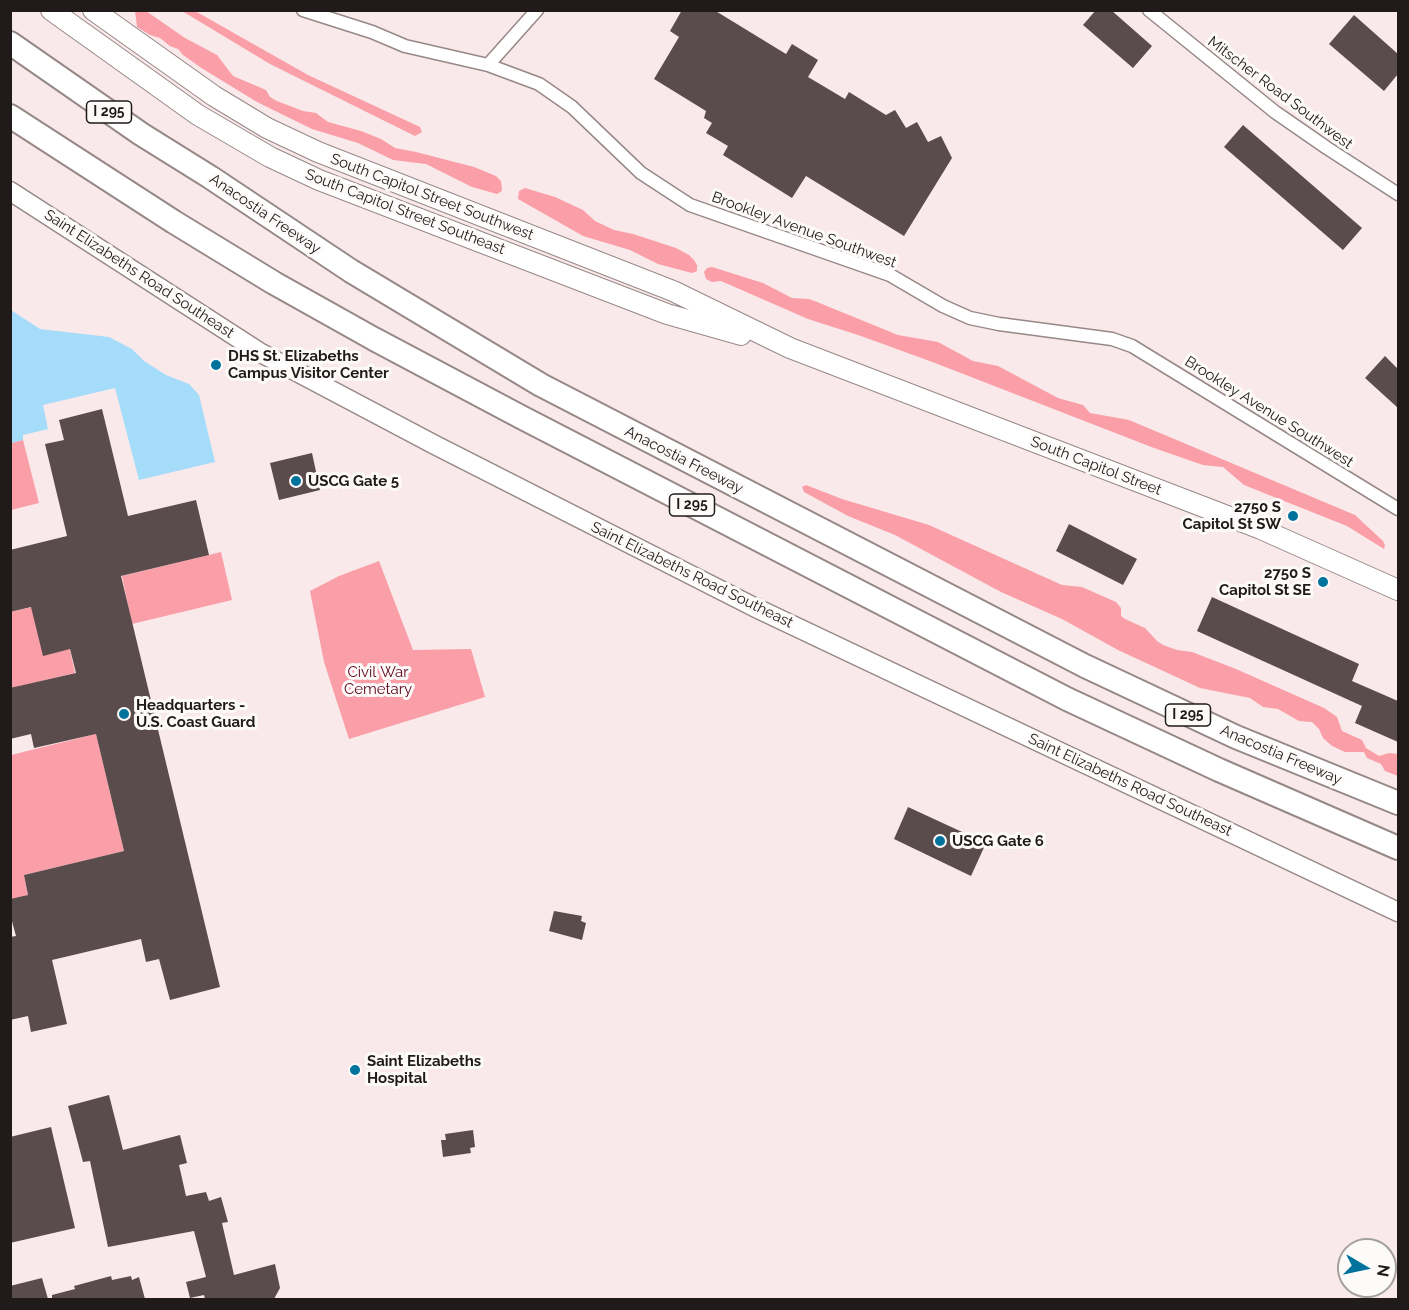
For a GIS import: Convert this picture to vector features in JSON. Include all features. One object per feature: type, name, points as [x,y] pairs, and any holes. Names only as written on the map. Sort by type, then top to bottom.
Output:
[{"type":"highway","points":[[10,29],[146,123],[210,177]]},
{"type":"highway","name":"Anacostia Freeway","points":[[10,44],[141,134],[304,240],[531,380],[1095,671],[1236,736],[1398,803]]},
{"type":"highway","name":"I 295","points":[[10,116],[183,228],[274,283],[501,406],[1097,714],[1398,848]]},
{"type":"main road","name":"South Capitol Street Southeast","points":[[51,10],[198,115],[270,157],[319,180],[666,314],[790,348]]},
{"type":"main road","name":"South Capitol Street Southwest","points":[[93,10],[198,85],[241,113],[292,141],[375,176],[673,291],[790,348]]},
{"type":"main road","name":"Saint Elizabeths Road Southeast","points":[[10,191],[261,353],[435,445],[754,607],[1398,912]]},
{"type":"main road","name":"South Capitol Street","points":[[790,348],[1261,529],[1398,590]]},
{"type":"street","name":"Brookley Avenue Southwest","points":[[303,10],[372,32],[405,46],[488,65],[539,84],[572,107],[641,173],[690,205],[890,275],[943,306],[977,320],[1112,339],[1132,346],[1398,509]]},
{"type":"street","points":[[488,65],[537,10]]},
{"type":"street","name":"Mitscher Road Southwest","points":[[1149,10],[1275,112],[1398,194]]},
{"type":"green space","points":[[135,11],[146,11],[185,38],[217,55],[233,76],[266,90],[270,97],[277,101],[303,111],[316,113],[328,122],[361,131],[395,148],[474,167],[496,176],[501,181],[502,191],[497,194],[472,187],[426,164],[393,160],[358,143],[312,129],[257,102],[203,69],[178,49],[137,27]]},
{"type":"green space","points":[[182,11],[195,11],[308,75],[420,127],[422,132],[415,136],[270,64]]},
{"type":"green space","points":[[525,188],[555,197],[583,210],[595,221],[614,230],[676,248],[694,260],[697,271],[692,273],[658,264],[630,250],[583,236],[518,199],[519,191]]},
{"type":"green space","points":[[712,267],[763,283],[792,298],[809,299],[898,335],[938,342],[973,361],[998,366],[1058,398],[1083,405],[1090,413],[1129,420],[1355,515],[1383,541],[1384,549],[1347,526],[1244,485],[1223,467],[1203,465],[1154,448],[935,363],[808,319],[721,281],[712,282],[706,279],[704,272],[707,268]]},
{"type":"green space","points":[[23,440],[39,503],[11,510],[11,443]]},
{"type":"green space","points":[[806,485],[842,499],[929,525],[1062,585],[1082,587],[1116,602],[1121,608],[1121,616],[1145,628],[1163,645],[1192,652],[1236,669],[1324,708],[1337,717],[1342,731],[1362,740],[1366,748],[1379,756],[1389,753],[1398,754],[1398,776],[1385,771],[1381,764],[1367,758],[1364,752],[1345,752],[1332,746],[1312,722],[1299,721],[1278,709],[1263,707],[1250,698],[1200,688],[1118,650],[1062,619],[1001,592],[895,535],[848,516],[804,492],[802,487]]},
{"type":"green space","points":[[221,552],[232,600],[132,624],[122,576]]},
{"type":"green space","name":"Civil War Cemetary","points":[[379,561],[413,650],[471,649],[485,697],[349,739],[324,662],[310,591],[339,576]]},
{"type":"green space","points":[[59,601],[75,673],[20,686],[11,693],[10,612]]},
{"type":"green space","points":[[96,734],[124,851],[24,875],[28,895],[11,899],[11,755]]},
{"type":"water","points":[[11,310],[40,329],[109,337],[132,349],[144,361],[166,375],[189,384],[199,395],[215,462],[139,480],[115,388],[43,405],[48,429],[23,435],[23,440],[11,443]]},
{"type":"building","points":[[682,10],[714,10],[786,54],[792,44],[818,60],[808,77],[845,99],[849,92],[886,115],[895,110],[906,128],[917,122],[928,142],[941,136],[952,158],[904,236],[806,176],[792,198],[723,155],[728,146],[706,133],[712,123],[704,118],[706,111],[654,79],[679,37],[670,31]]},
{"type":"building","points":[[1096,10],[1111,10],[1152,46],[1133,68],[1083,25]]},
{"type":"building","points":[[1354,15],[1398,54],[1398,74],[1384,91],[1329,44]]},
{"type":"building","points":[[1243,125],[1362,228],[1343,250],[1224,147]]},
{"type":"building","points":[[1385,356],[1398,369],[1398,408],[1365,378]]},
{"type":"building","name":"Headquarters - U.S. Coast Guard","points":[[102,409],[128,516],[196,500],[209,555],[121,576],[220,987],[170,1000],[159,959],[146,962],[141,939],[52,960],[67,1024],[31,1032],[28,1016],[10,1020],[10,937],[16,936],[10,914],[10,899],[28,895],[24,875],[124,851],[96,734],[34,748],[31,734],[10,739],[10,688],[76,673],[70,649],[43,656],[31,607],[10,612],[10,550],[67,536],[45,444],[64,440],[59,420]]},
{"type":"building","name":"USCG Gate 5","points":[[312,453],[320,490],[279,500],[270,463]]},
{"type":"building","points":[[1069,524],[1137,559],[1123,585],[1056,551]]},
{"type":"building","points":[[1212,597],[1359,664],[1352,681],[1398,701],[1398,742],[1355,723],[1362,706],[1197,631]]},
{"type":"building","name":"USCG Gate 6","points":[[908,807],[986,843],[971,876],[894,839]]},
{"type":"building","points":[[554,911],[582,916],[581,921],[586,923],[582,940],[549,931]]},
{"type":"building","points":[[109,1095],[123,1150],[180,1135],[187,1163],[179,1165],[186,1196],[206,1192],[209,1201],[221,1197],[228,1222],[222,1223],[234,1275],[275,1264],[280,1288],[274,1299],[205,1299],[204,1295],[190,1298],[186,1282],[206,1277],[194,1231],[108,1247],[90,1161],[83,1162],[68,1106]]},
{"type":"building","points":[[51,1127],[75,1228],[10,1243],[10,1137]]},
{"type":"building","points":[[473,1130],[475,1147],[470,1148],[471,1153],[443,1157],[441,1140],[446,1140],[445,1134]]},
{"type":"building","points":[[111,1276],[112,1280],[131,1276],[132,1280],[139,1277],[145,1299],[52,1299],[52,1295],[75,1289],[74,1286]]},
{"type":"building","points":[[42,1278],[48,1299],[10,1299],[10,1286]]},
{"type":"place","name":"DHS St. Elizabeths Campus Visitor Center","points":[[216,365]]},
{"type":"place","name":"USCG Gate 5","points":[[296,481]]},
{"type":"place","name":"2750 S Capitol St SW","points":[[1293,516]]},
{"type":"place","name":"2750 S Capitol St SE","points":[[1323,582]]},
{"type":"place","name":"Headquarters - U.S. Coast Guard","points":[[124,714]]},
{"type":"place","name":"USCG Gate 6","points":[[940,841]]},
{"type":"place","name":"Saint Elizabeths Hospital","points":[[355,1070]]}]
